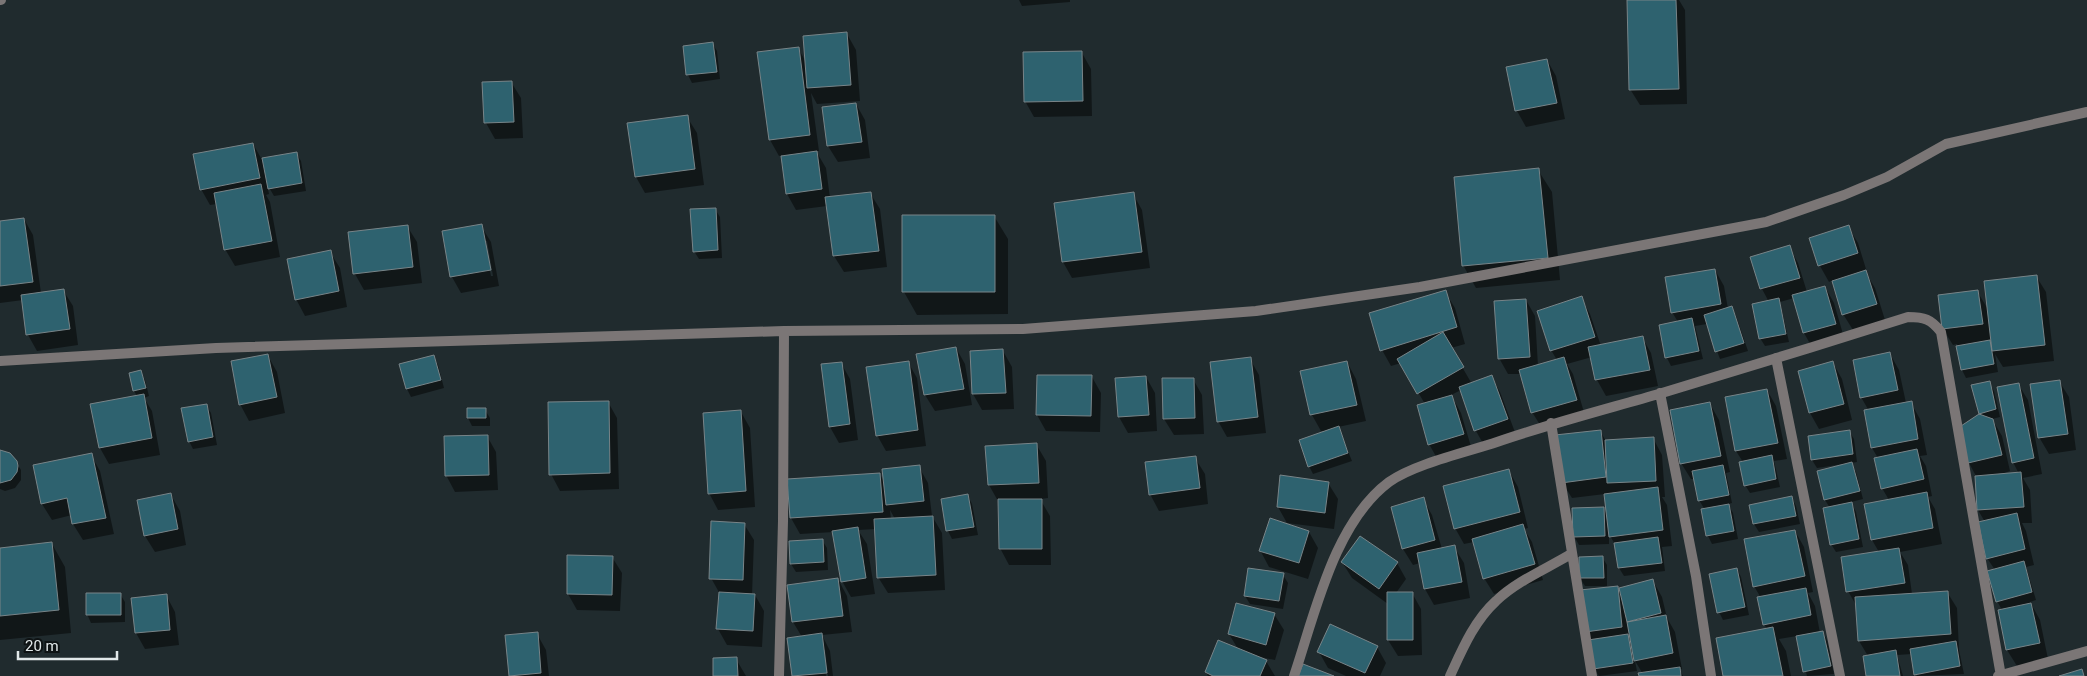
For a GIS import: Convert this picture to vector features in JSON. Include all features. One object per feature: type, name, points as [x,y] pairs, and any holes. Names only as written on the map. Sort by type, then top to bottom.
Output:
[{"type":"street","points":[[0,361],[216,348],[784,331],[1024,329],[1256,311],[1420,287],[1766,222],[1844,195],[1887,177],[1946,144],[2087,112]]},
{"type":"street","points":[[1294,676],[1330,569],[1345,538],[1363,510],[1390,482],[1415,470],[1551,423],[1660,394],[1908,317],[1922,317],[1933,321],[1941,332],[2000,676],[2087,651]]},
{"type":"street","points":[[779,676],[784,331]]},
{"type":"street","points":[[1776,358],[1840,676]]},
{"type":"street","points":[[1660,394],[1696,576],[1710,676]]},
{"type":"street","points":[[1551,423],[1592,676]]},
{"type":"street","points":[[1450,676],[1470,633],[1494,602],[1513,587],[1571,554]]},
{"type":"building","points":[[1627,0],[1676,0],[1679,89],[1629,90]]},
{"type":"building","points":[[847,32],[851,85],[807,88],[803,36]]},
{"type":"building","points":[[713,42],[717,72],[686,75],[683,46]]},
{"type":"building","points":[[799,47],[810,135],[769,140],[757,52]]},
{"type":"building","points":[[1082,51],[1083,101],[1024,102],[1023,52]]},
{"type":"building","points":[[1547,59],[1557,103],[1515,111],[1506,67]]},
{"type":"building","points":[[512,81],[514,122],[484,123],[482,82]]},
{"type":"building","points":[[856,103],[862,142],[827,146],[822,107]]},
{"type":"building","points":[[688,115],[695,169],[635,177],[627,123]]},
{"type":"building","points":[[253,143],[260,178],[200,190],[193,154]]},
{"type":"building","points":[[817,151],[822,189],[786,194],[781,156]]},
{"type":"building","points":[[297,152],[302,183],[268,189],[262,158]]},
{"type":"building","points":[[1539,168],[1548,258],[1462,266],[1454,177]]},
{"type":"building","points":[[261,184],[272,241],[224,250],[214,193]]},
{"type":"building","points":[[871,192],[879,251],[833,256],[825,197]]},
{"type":"building","points":[[1134,192],[1142,252],[1062,262],[1054,203]]},
{"type":"building","points":[[716,208],[718,250],[693,252],[690,209]]},
{"type":"building","points":[[902,215],[995,215],[995,292],[902,292]]},
{"type":"building","points":[[24,218],[33,282],[0,286],[0,221]]},
{"type":"building","points":[[482,224],[491,270],[450,277],[442,231]]},
{"type":"building","points":[[408,225],[413,267],[353,274],[348,232]]},
{"type":"building","points":[[1849,225],[1858,253],[1818,266],[1809,238]]},
{"type":"building","points":[[1790,245],[1800,278],[1760,289],[1750,257]]},
{"type":"building","points":[[331,250],[339,291],[295,300],[287,259]]},
{"type":"building","points":[[1715,269],[1721,304],[1671,313],[1665,277]]},
{"type":"building","points":[[1866,270],[1877,304],[1842,315],[1832,281]]},
{"type":"building","points":[[2037,275],[2045,345],[1992,351],[1984,281]]},
{"type":"building","points":[[1825,286],[1836,324],[1803,333],[1792,295]]},
{"type":"building","points":[[64,289],[70,329],[26,335],[21,295]]},
{"type":"building","points":[[1446,290],[1457,327],[1380,351],[1369,313]]},
{"type":"building","points":[[1978,290],[1983,324],[1942,329],[1938,295]]},
{"type":"building","points":[[1582,296],[1595,337],[1550,351],[1537,311]]},
{"type":"building","points":[[1779,298],[1786,334],[1759,339],[1752,304]]},
{"type":"building","points":[[1526,299],[1530,357],[1498,359],[1494,301]]},
{"type":"building","points":[[1732,306],[1744,343],[1715,352],[1704,315]]},
{"type":"building","points":[[1692,318],[1699,351],[1665,358],[1659,325]]},
{"type":"building","points":[[1443,332],[1464,367],[1417,394],[1397,359]]},
{"type":"building","points":[[1643,336],[1650,370],[1595,380],[1588,347]]},
{"type":"building","points":[[1990,340],[1994,364],[1961,370],[1956,346]]},
{"type":"building","points":[[956,347],[964,389],[924,395],[916,354]]},
{"type":"building","points":[[1003,349],[1006,393],[972,394],[970,351]]},
{"type":"building","points":[[1890,352],[1898,390],[1860,398],[1853,360]]},
{"type":"building","points":[[268,354],[277,397],[239,405],[231,361]]},
{"type":"building","points":[[434,355],[441,380],[406,389],[399,364]]},
{"type":"building","points":[[1251,357],[1258,417],[1217,422],[1210,362]]},
{"type":"building","points":[[1564,357],[1577,400],[1531,413],[1519,370]]},
{"type":"building","points":[[909,361],[918,430],[876,436],[866,367]]},
{"type":"building","points":[[1347,361],[1357,405],[1310,415],[1300,371]]},
{"type":"building","points":[[1833,361],[1844,404],[1809,413],[1798,371]]},
{"type":"building","points":[[842,362],[850,424],[829,427],[821,364]]},
{"type":"building","points":[[141,370],[146,388],[133,391],[129,373]]},
{"type":"building","points":[[1037,375],[1092,375],[1091,416],[1036,415]]},
{"type":"building","points":[[1492,375],[1508,419],[1474,431],[1459,387]]},
{"type":"building","points":[[1146,376],[1149,415],[1118,417],[1115,378]]},
{"type":"building","points":[[1162,378],[1194,378],[1195,418],[1163,419]]},
{"type":"building","points":[[2060,380],[2068,434],[2038,438],[2030,384]]},
{"type":"building","points":[[1990,381],[1996,409],[1979,414],[1971,385]]},
{"type":"building","points":[[2019,383],[2034,458],[2012,463],[1997,387]]},
{"type":"building","points":[[1767,389],[1778,443],[1735,451],[1725,397]]},
{"type":"building","points":[[144,394],[152,438],[99,448],[90,404]]},
{"type":"building","points":[[1452,395],[1464,434],[1428,445],[1417,405]]},
{"type":"building","points":[[609,401],[610,473],[549,475],[548,402]]},
{"type":"building","points":[[1912,401],[1918,439],[1871,448],[1864,410]]},
{"type":"building","points":[[1710,402],[1721,456],[1680,464],[1670,410]]},
{"type":"building","points":[[207,404],[213,437],[188,442],[181,408]]},
{"type":"building","points":[[467,408],[486,408],[486,418],[467,418]]},
{"type":"building","points":[[741,410],[746,491],[708,494],[703,413]]},
{"type":"building","points":[[1979,414],[1993,419],[2002,455],[1968,463],[1958,428]]},
{"type":"building","points":[[1339,426],[1348,453],[1308,467],[1299,440]]},
{"type":"building","points":[[1601,430],[1606,477],[1561,483],[1555,435]]},
{"type":"building","points":[[1850,430],[1853,454],[1811,460],[1808,436]]},
{"type":"building","points":[[488,435],[489,475],[445,476],[444,436]]},
{"type":"building","points":[[1654,437],[1656,481],[1607,483],[1605,440]]},
{"type":"building","points":[[1037,443],[1039,483],[988,485],[985,446]]},
{"type":"building","points":[[1917,449],[1924,479],[1881,489],[1874,458]]},
{"type":"building","points":[[0,450],[10,453],[17,461],[18,466],[17,472],[11,480],[0,483]]},
{"type":"building","points":[[92,453],[106,518],[72,524],[67,498],[41,504],[33,465]]},
{"type":"building","points":[[1772,455],[1776,479],[1744,486],[1739,462]]},
{"type":"building","points":[[1196,456],[1200,488],[1149,495],[1145,462]]},
{"type":"building","points":[[1852,462],[1860,491],[1824,500],[1817,471]]},
{"type":"building","points":[[920,465],[924,501],[886,505],[882,469]]},
{"type":"building","points":[[1723,465],[1729,495],[1698,501],[1692,471]]},
{"type":"building","points":[[1509,469],[1520,512],[1454,529],[1443,486]]},
{"type":"building","points":[[2021,472],[2024,507],[1977,510],[1975,476]]},
{"type":"building","points":[[880,473],[883,512],[790,518],[787,479]]},
{"type":"building","points":[[1280,475],[1329,482],[1325,513],[1277,507]]},
{"type":"building","points":[[1658,487],[1663,530],[1609,537],[1604,494]]},
{"type":"building","points":[[1927,492],[1933,528],[1871,540],[1864,504]]},
{"type":"building","points":[[171,493],[178,529],[144,536],[137,500]]},
{"type":"building","points":[[968,494],[974,527],[946,531],[941,499]]},
{"type":"building","points":[[1792,496],[1796,516],[1753,524],[1749,505]]},
{"type":"building","points":[[1424,497],[1435,540],[1402,549],[1391,507]]},
{"type":"building","points":[[998,499],[1042,499],[1042,549],[999,549]]},
{"type":"building","points":[[1852,502],[1859,539],[1830,545],[1823,508]]},
{"type":"building","points":[[1729,504],[1734,531],[1706,536],[1701,509]]},
{"type":"building","points":[[1604,507],[1605,536],[1573,537],[1572,508]]},
{"type":"building","points":[[2017,513],[2025,549],[1986,559],[1978,522]]},
{"type":"building","points":[[933,516],[936,575],[877,578],[874,519]]},
{"type":"building","points":[[1270,518],[1309,531],[1299,563],[1259,551]]},
{"type":"building","points":[[711,521],[745,523],[743,580],[709,579]]},
{"type":"building","points":[[1523,524],[1535,564],[1483,579],[1472,539]]},
{"type":"building","points":[[858,527],[866,578],[841,582],[832,531]]},
{"type":"building","points":[[1795,530],[1805,576],[1753,587],[1744,539]]},
{"type":"building","points":[[1360,536],[1398,562],[1379,589],[1341,562]]},
{"type":"building","points":[[1658,537],[1662,563],[1618,568],[1614,543]]},
{"type":"building","points":[[823,539],[824,562],[790,564],[789,541]]},
{"type":"building","points":[[52,542],[59,610],[0,616],[0,548]]},
{"type":"building","points":[[1455,545],[1462,582],[1424,589],[1417,553]]},
{"type":"building","points":[[1899,548],[1905,583],[1846,592],[1841,557]]},
{"type":"building","points":[[567,555],[613,556],[612,595],[567,594]]},
{"type":"building","points":[[1603,556],[1604,578],[1579,578],[1579,557]]},
{"type":"building","points":[[2024,561],[2032,592],[1996,602],[1987,571]]},
{"type":"building","points":[[1248,568],[1284,573],[1279,601],[1244,596]]},
{"type":"building","points":[[1737,568],[1745,607],[1717,613],[1709,574]]},
{"type":"building","points":[[838,578],[843,616],[792,622],[787,585]]},
{"type":"building","points":[[1653,579],[1661,613],[1627,622],[1619,588]]},
{"type":"building","points":[[1618,586],[1622,627],[1585,632],[1580,590]]},
{"type":"building","points":[[1806,588],[1811,615],[1763,625],[1757,597]]},
{"type":"building","points":[[1948,591],[1951,634],[1858,641],[1855,597]]},
{"type":"building","points":[[719,592],[755,594],[753,631],[716,629]]},
{"type":"building","points":[[1387,592],[1413,592],[1413,640],[1387,640]]},
{"type":"building","points":[[86,593],[121,593],[121,615],[86,615]]},
{"type":"building","points":[[167,594],[170,630],[135,633],[131,598]]},
{"type":"building","points":[[1236,603],[1275,613],[1266,645],[1228,634]]},
{"type":"building","points":[[2031,603],[2040,643],[2006,650],[1998,610]]},
{"type":"building","points":[[1666,615],[1673,653],[1634,661],[1627,622]]},
{"type":"building","points":[[1330,624],[1378,646],[1365,673],[1317,652]]},
{"type":"building","points":[[1773,627],[1783,676],[1723,676],[1716,638]]},
{"type":"building","points":[[1823,631],[1831,666],[1803,672],[1796,636]]},
{"type":"building","points":[[538,632],[541,673],[509,676],[505,635]]},
{"type":"building","points":[[822,633],[827,673],[792,676],[787,638]]},
{"type":"building","points":[[1628,634],[1633,663],[1593,669],[1588,640]]},
{"type":"building","points":[[1218,640],[1267,660],[1260,676],[1213,676],[1205,672]]},
{"type":"building","points":[[1956,641],[1960,666],[1914,675],[1910,649]]},
{"type":"building","points":[[1896,650],[1900,676],[1866,676],[1863,656]]},
{"type":"building","points":[[737,657],[738,676],[713,676],[713,658]]},
{"type":"building","points":[[1303,664],[1334,676],[1298,676]]},
{"type":"building","points":[[1680,667],[1681,676],[1639,676],[1638,673]]},
{"type":"building","points":[[2082,669],[2084,676],[2059,676]]}]
